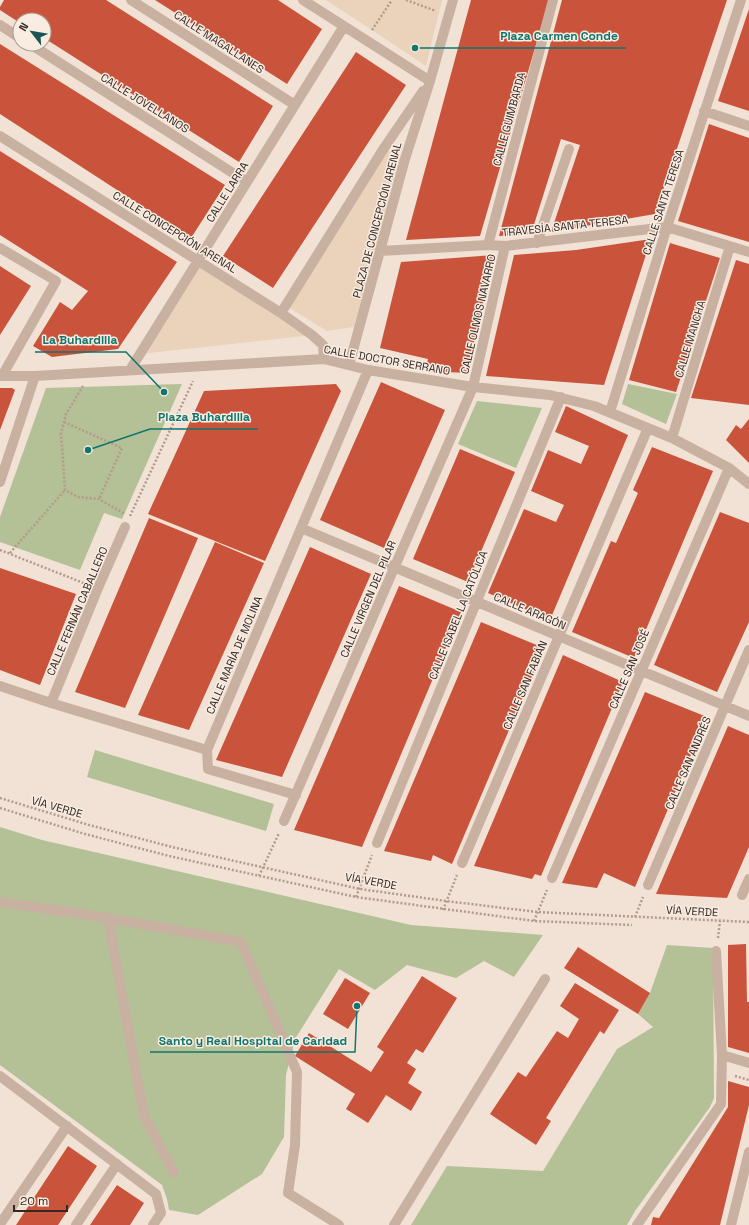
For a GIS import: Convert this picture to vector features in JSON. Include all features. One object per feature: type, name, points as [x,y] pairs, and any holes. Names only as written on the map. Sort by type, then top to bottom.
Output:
[{"type":"street","name":"CALLE MAGALLANES","points":[[131,0],[295,105]]},
{"type":"street","points":[[303,0],[430,81]]},
{"type":"street","name":"PLAZA DE CONCEPCIÓN ARENAL","points":[[349,365],[405,159],[430,81],[453,0]]},
{"type":"street","name":"CALLE GUIMBARDA","points":[[488,245],[553,0]]},
{"type":"street","name":"CALLE SANTA TERESA","points":[[610,412],[667,227],[740,0]]},
{"type":"street","points":[[0,25],[12,33]]},
{"type":"street","name":"CALLE LARRA","points":[[130,370],[344,26]]},
{"type":"street","name":"CALLE JOVELLANOS","points":[[43,52],[247,182]]},
{"type":"street","name":"PLAZA DE CONCEPCIÓN ARENAL","points":[[281,313],[384,148],[430,81]]},
{"type":"street","points":[[704,111],[749,126]]},
{"type":"street","name":"CALLE CONCEPCIÓN ARENAL","points":[[0,136],[281,313],[312,335],[323,345],[324,358]]},
{"type":"street","points":[[537,243],[569,149]]},
{"type":"street","name":"TRAVESÍA SANTA TERESA","points":[[380,251],[488,245],[505,246],[667,227],[749,252]]},
{"type":"street","name":"CALLE OLMOS NAVARRO","points":[[473,387],[505,246]]},
{"type":"street","name":"CALLE MANCHA","points":[[672,438],[730,246]]},
{"type":"street","points":[[0,248],[56,281],[1,376]]},
{"type":"street","name":"CALLE DOCTOR SERRANO","points":[[1,376],[35,376],[324,358],[368,370],[473,387],[561,397],[594,406],[672,438],[729,468],[749,484]]},
{"type":"street","name":"CALLE MARÍA DE MOLINA","points":[[207,750],[368,370]]},
{"type":"street","points":[[0,482],[35,376]]},
{"type":"street","name":"CALLE VIRGEN DEL PILAR","points":[[284,821],[473,387]]},
{"type":"street","name":"CALLE ISABEL LA CATÓLICA","points":[[376,843],[561,397]]},
{"type":"street","name":"CALLE SAN FABIÁN","points":[[462,863],[648,428]]},
{"type":"street","name":"CALLE SAN JOSÉ","points":[[552,878],[729,468]]},
{"type":"street","name":"CALLE FERNÁN CABALLERO","points":[[51,703],[98,588],[125,527]]},
{"type":"street","name":"CALLE ARAGÓN","points":[[301,528],[749,716]]},
{"type":"street","name":"CALLE SAN ANDRÉS","points":[[648,885],[749,650]]},
{"type":"street","points":[[0,686],[207,750],[208,769],[296,795]]},
{"type":"street","points":[[742,895],[749,879]]},
{"type":"street","points":[[0,902],[108,918],[241,942],[297,1072],[295,1145],[288,1192],[339,1225]]},
{"type":"street","points":[[108,918],[144,1116],[174,1173]]},
{"type":"street","points":[[637,1225],[721,1104],[722,1055],[716,951]]},
{"type":"street","points":[[394,1225],[544,979]]},
{"type":"street","points":[[722,1055],[749,1063]]},
{"type":"street","points":[[0,1076],[156,1194],[161,1213],[153,1225]]},
{"type":"street","points":[[0,1224],[67,1126]]},
{"type":"street","points":[[731,1225],[749,1152]]},
{"type":"street","points":[[76,1225],[117,1164]]},
{"type":"path","points":[[366,40],[392,0]]},
{"type":"path","points":[[406,0],[448,15]]},
{"type":"path","points":[[66,490],[78,497],[99,499],[130,516],[200,366]]},
{"type":"path","points":[[10,553],[66,490],[61,433],[66,414],[92,372]]},
{"type":"path","points":[[64,422],[122,448],[99,499]]},
{"type":"path","points":[[0,550],[98,588]]},
{"type":"path","name":"VÍA VERDE","points":[[0,798],[89,825],[172,847],[360,889],[537,912],[749,922]]},
{"type":"path","name":"VÍA VERDE","points":[[0,808],[85,834],[154,852],[356,897],[443,910],[534,921],[632,925]]},
{"type":"path","points":[[259,876],[284,821]]},
{"type":"path","points":[[356,897],[376,843]]},
{"type":"path","points":[[443,910],[462,863]]},
{"type":"path","points":[[534,921],[552,878]]},
{"type":"path","points":[[635,917],[648,885]]},
{"type":"green space","points":[[182,384],[122,519],[104,513],[80,570],[0,542],[0,517],[46,388]]},
{"type":"green space","points":[[628,384],[677,394],[666,424],[622,404]]},
{"type":"green space","points":[[477,401],[542,408],[516,468],[458,444]]},
{"type":"green space","points":[[95,750],[274,804],[266,831],[87,777]]},
{"type":"green space","points":[[0,827],[42,840],[411,925],[543,935],[514,977],[484,961],[456,978],[407,965],[375,990],[339,969],[295,1039],[286,1075],[284,1137],[262,1174],[198,1215],[169,1210],[162,1185],[0,1065]]},
{"type":"green space","points":[[667,945],[713,948],[714,1098],[710,1107],[635,1211],[627,1225],[411,1225],[447,1166],[543,1171],[617,1049],[653,1027],[638,1014],[650,993]]},
{"type":"shaded area","points":[[326,0],[442,0],[426,66],[372,30]]},
{"type":"shaded area","points":[[384,148],[405,159],[360,326],[327,331],[286,306]]},
{"type":"shaded area","points":[[198,260],[312,335],[140,354]]},
{"type":"building","points":[[4,0],[106,0],[273,106],[239,162],[52,43],[52,12],[12,12],[12,18],[0,10]]},
{"type":"building","points":[[155,0],[278,0],[322,29],[287,84]]},
{"type":"building","points":[[471,0],[549,0],[480,236],[406,240]]},
{"type":"building","points":[[562,0],[727,0],[655,214],[551,232],[580,145],[561,139],[531,234],[499,236]]},
{"type":"building","points":[[749,9],[749,111],[718,101]]},
{"type":"building","points":[[0,44],[225,185],[191,238],[0,114]]},
{"type":"building","points":[[356,52],[406,85],[273,288],[223,256]]},
{"type":"building","points":[[709,124],[749,138],[749,242],[678,221]]},
{"type":"building","points":[[0,151],[177,262],[118,349],[52,357],[33,346],[60,302],[72,310],[88,291],[0,235]]},
{"type":"building","points":[[651,239],[604,385],[486,376],[514,255],[576,250]]},
{"type":"building","points":[[670,243],[720,258],[676,392],[629,380]]},
{"type":"building","points":[[494,255],[467,373],[425,371],[428,359],[380,348],[401,262]]},
{"type":"building","points":[[736,260],[749,264],[749,405],[691,398]]},
{"type":"building","points":[[0,266],[31,286],[0,335]]},
{"type":"building","points":[[381,382],[445,410],[384,548],[320,520]]},
{"type":"building","points":[[336,384],[341,391],[265,561],[148,514],[204,391]]},
{"type":"building","points":[[0,388],[12,388],[15,390],[0,430]]},
{"type":"building","points":[[566,406],[628,435],[550,620],[488,593],[524,509],[556,522],[564,505],[531,491],[548,450],[581,464],[589,446],[555,432]]},
{"type":"building","points":[[749,419],[749,463],[726,440],[736,425],[741,429]]},
{"type":"building","points":[[652,447],[713,471],[634,658],[572,632],[611,541],[616,543],[638,493],[633,490]]},
{"type":"building","points":[[460,449],[515,472],[468,582],[413,559]]},
{"type":"building","points":[[720,512],[749,523],[749,622],[717,692],[654,665]]},
{"type":"building","points":[[149,518],[198,538],[125,708],[75,692]]},
{"type":"building","points":[[215,542],[264,563],[189,730],[138,715]]},
{"type":"building","points":[[310,547],[371,574],[282,777],[216,760]]},
{"type":"building","points":[[0,568],[76,594],[40,685],[0,670]]},
{"type":"building","points":[[399,586],[461,612],[362,847],[294,830]]},
{"type":"building","points":[[481,622],[544,648],[452,864],[433,855],[431,861],[384,851]]},
{"type":"building","points":[[563,655],[623,682],[541,876],[535,874],[532,879],[474,866]]},
{"type":"building","points":[[645,692],[707,717],[635,887],[604,873],[597,888],[562,883]]},
{"type":"building","points":[[728,726],[749,735],[749,847],[727,898],[656,894]]},
{"type":"building","points":[[746,944],[747,1002],[749,1002],[749,1053],[728,1047],[728,945]]},
{"type":"building","points":[[578,947],[650,993],[638,1014],[564,968]]},
{"type":"building","points":[[422,976],[457,998],[423,1053],[416,1049],[407,1063],[416,1069],[408,1083],[422,1092],[411,1111],[386,1095],[368,1123],[346,1109],[355,1094],[295,1056],[309,1033],[371,1072],[384,1052],[377,1047]]},
{"type":"building","points":[[345,978],[370,993],[348,1029],[323,1014]]},
{"type":"building","points":[[575,983],[619,1010],[604,1034],[600,1031],[546,1118],[551,1121],[536,1145],[490,1114],[518,1072],[526,1077],[557,1031],[568,1038],[579,1019],[560,1006]]},
{"type":"building","points":[[728,1081],[749,1087],[749,1105],[720,1225],[651,1225],[653,1217],[659,1218],[728,1107]]},
{"type":"building","points":[[68,1146],[97,1166],[58,1225],[16,1225]]},
{"type":"building","points":[[117,1185],[144,1203],[130,1225],[90,1225]]},
{"type":"place","name":"Plaza Carmen Conde","points":[[415,48]]},
{"type":"place","name":"La Buhardilla","points":[[164,392]]},
{"type":"place","name":"Plaza Buhardilla","points":[[88,450]]},
{"type":"place","name":"Santo y Real Hospital de Caridad","points":[[357,1006]]}]
